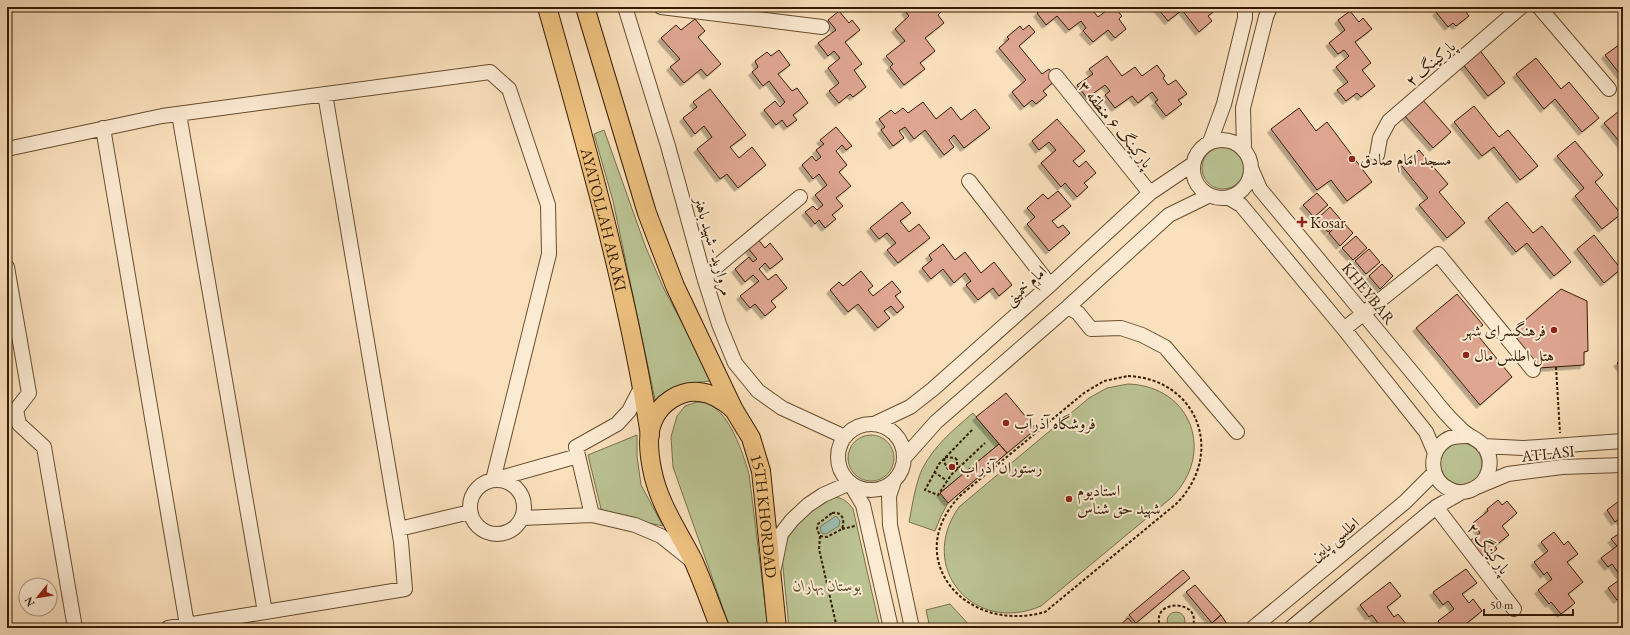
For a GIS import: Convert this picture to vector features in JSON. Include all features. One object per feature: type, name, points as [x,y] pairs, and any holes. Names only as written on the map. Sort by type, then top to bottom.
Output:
[{"type":"main road","name":"AYATOLLAH ARAKI","points":[[547,7],[604,212],[642,386],[650,435]]},
{"type":"main road","points":[[585,7],[647,213],[675,286],[734,410]]},
{"type":"main road","points":[[720,628],[694,562],[662,501],[656,485],[651,463],[650,435],[653,421],[657,414],[668,400],[676,396],[698,391],[712,395],[734,410]]},
{"type":"main road","name":"15TH KHORDAD","points":[[734,410],[751,438],[761,471],[777,628]]},
{"type":"street","name":"مروارید - شهید باهنر","points":[[625,7],[668,146],[704,277],[719,324],[735,363],[758,391],[782,408],[845,437]]},
{"type":"street","points":[[661,7],[822,27]]},
{"type":"street","points":[[1210,142],[1224,104],[1246,18],[1245,7]]},
{"type":"street","points":[[1244,150],[1244,108],[1266,17],[1270,7]]},
{"type":"street","name":"پارکینگ ۲","points":[[1377,155],[1380,138],[1389,121],[1521,7]]},
{"type":"street","points":[[1539,7],[1609,89]]},
{"type":"street","points":[[7,149],[103,128],[179,114],[490,72],[509,89],[548,206],[549,254],[493,480]]},
{"type":"street","name":"پارکینگ ۶ منطقه ۳","points":[[1056,76],[1150,193]]},
{"type":"street","points":[[168,628],[405,589],[399,529],[325,94]]},
{"type":"street","points":[[179,114],[265,612]]},
{"type":"street","points":[[103,128],[187,625]]},
{"type":"street","points":[[1228,140],[1237,144],[1244,150],[1249,158],[1251,168],[1250,177],[1245,186],[1238,193],[1229,198],[1220,198],[1210,195],[1202,190],[1196,182],[1193,173],[1193,164],[1196,155],[1202,147],[1210,142],[1228,140]]},
{"type":"street","name":"امام خمینی","points":[[874,424],[910,407],[934,389],[1150,193],[1193,164]]},
{"type":"street","name":"KHEYBAR","points":[[1251,168],[1260,189],[1364,313],[1449,418],[1467,436]]},
{"type":"street","points":[[969,181],[1050,285]]},
{"type":"street","points":[[850,483],[858,488],[877,490],[886,487],[894,481],[900,473],[904,458],[936,422],[1068,307],[1169,215],[1210,195]]},
{"type":"street","points":[[704,277],[800,197]]},
{"type":"street","points":[[1229,198],[1241,205],[1344,330],[1426,432],[1435,453]]},
{"type":"street","points":[[1344,330],[1438,254],[1533,370]]},
{"type":"street","points":[[7,267],[29,393],[16,410],[19,424],[44,447],[75,628]]},
{"type":"street","points":[[1068,307],[1078,313],[1091,329],[1121,328],[1142,334],[1165,347],[1237,432]]},
{"type":"street","points":[[592,515],[576,447],[617,424],[629,411],[642,386]]},
{"type":"street","points":[[891,628],[863,505],[840,469],[838,461],[839,448],[845,437],[858,427],[874,424],[884,427],[892,432],[900,444],[904,458]]},
{"type":"street","points":[[1457,436],[1467,436],[1476,439],[1483,446],[1488,454],[1490,463],[1487,476],[1478,487],[1470,491],[1453,491],[1438,481],[1434,472],[1433,463],[1435,453],[1440,445],[1448,439],[1457,436]]},
{"type":"street","name":"ATLASI","points":[[1483,446],[1522,448],[1623,441]]},
{"type":"street","points":[[493,480],[509,483],[516,488],[521,494],[524,506],[522,518],[517,526],[502,534],[486,532],[478,527],[473,520],[470,512],[470,503],[472,495],[481,485],[493,480],[578,456]]},
{"type":"street","name":"ATLASI","points":[[1478,487],[1508,474],[1562,467],[1623,465]]},
{"type":"street","name":"اطلسی پایین","points":[[1254,628],[1405,502],[1434,472]]},
{"type":"street","points":[[894,481],[889,496],[890,525],[912,628]]},
{"type":"street","points":[[772,576],[781,534],[792,520],[808,505],[823,495],[850,483]]},
{"type":"street","points":[[1292,628],[1436,507],[1462,492]]},
{"type":"street","name":"پارکینگ ۲","points":[[1436,507],[1514,609]]},
{"type":"street","points":[[399,529],[470,512]]},
{"type":"street","points":[[522,518],[592,515],[635,525],[661,536],[694,562]]},
{"type":"path","points":[[1556,366],[1559,421]]},
{"type":"path","points":[[950,591],[940,569],[937,546],[942,523],[954,502],[1094,386],[1116,378],[1128,376],[1140,377],[1162,384],[1177,394],[1189,407],[1199,429],[1202,452],[1200,464],[1192,486],[1176,504],[1054,605],[1034,617]]},
{"type":"path","points":[[972,430],[945,457],[934,472],[926,490],[938,495],[947,480],[985,443]]},
{"type":"path","points":[[945,457],[955,458],[957,460],[957,469]]},
{"type":"path","points":[[945,457],[944,462],[948,469],[957,469]]},
{"type":"path","points":[[934,472],[947,480]]},
{"type":"path","points":[[820,536],[827,537],[842,529],[844,520],[841,515],[836,512],[832,514],[818,524],[816,529],[820,536],[819,549],[837,628]]},
{"type":"path","points":[[1161,628],[1160,617],[1163,610],[1176,604],[1184,606],[1190,611],[1193,618],[1192,628]]},
{"type":"green space","points":[[604,130],[646,248],[664,289],[713,381],[688,384],[675,388],[656,404],[613,201],[594,134]]},
{"type":"green space","points":[[1219,147],[1227,147],[1235,150],[1241,156],[1244,168],[1241,180],[1235,186],[1227,189],[1219,189],[1211,186],[1205,180],[1202,172],[1202,164],[1205,156],[1211,150]]},
{"type":"green space","name":"استادیوم شهید حق شناس","points":[[1128,384],[1150,388],[1168,396],[1182,409],[1190,425],[1194,443],[1192,462],[1185,481],[1171,498],[1041,606],[1016,613],[994,611],[974,604],[959,590],[948,573],[944,552],[947,530],[959,507],[1089,398],[1107,388]]},
{"type":"green space","points":[[697,402],[705,402],[709,404],[724,417],[735,435],[749,474],[768,628],[730,628],[673,467],[671,437],[677,416],[685,406]]},
{"type":"green space","points":[[973,413],[999,444],[941,492],[948,503],[935,531],[909,522],[919,477],[928,458],[957,427]]},
{"type":"green space","points":[[637,435],[637,456],[641,485],[663,526],[602,513],[588,455]]},
{"type":"green space","points":[[871,435],[884,439],[890,445],[894,458],[890,471],[884,477],[871,481],[858,477],[852,471],[848,458],[852,445],[858,439]]},
{"type":"green space","points":[[1461,443],[1476,449],[1482,464],[1476,479],[1461,485],[1446,479],[1440,464],[1446,449]]},
{"type":"green space","name":"بوستان بهاران","points":[[822,497],[843,499],[853,509],[880,628],[789,628],[781,547],[786,531]]},
{"type":"green space","points":[[950,604],[972,628],[930,628],[926,610]]},
{"type":"green space","points":[[1176,612],[1182,615],[1185,621],[1182,627],[1176,630],[1170,627],[1167,621],[1170,615]]},
{"type":"shaded area","points":[[836,516],[840,521],[839,526],[826,534],[822,533],[820,529],[821,526]]},
{"type":"building","points":[[911,7],[938,7],[942,11],[938,15],[944,23],[925,38],[935,51],[920,63],[925,69],[904,85],[890,67],[893,64],[886,56],[905,41],[895,29],[909,16],[905,11]]},
{"type":"building","points":[[1045,7],[1090,7],[1098,17],[1111,7],[1114,7],[1122,16],[1119,19],[1126,29],[1115,38],[1108,30],[1093,42],[1083,31],[1086,28],[1081,21],[1069,30],[1057,16],[1046,25],[1037,13]]},
{"type":"building","points":[[1161,7],[1219,7],[1208,16],[1212,21],[1199,32],[1182,10],[1168,21],[1158,9]]},
{"type":"building","points":[[1442,7],[1472,7],[1466,12],[1469,16],[1456,26],[1453,23],[1448,27],[1436,12]]},
{"type":"building","points":[[839,11],[849,23],[852,20],[860,30],[845,42],[862,64],[854,70],[866,87],[853,97],[850,94],[839,103],[829,91],[839,83],[828,68],[840,58],[834,51],[828,56],[818,43],[836,30],[828,20]]},
{"type":"building","points":[[1350,11],[1359,22],[1363,18],[1372,29],[1355,42],[1371,63],[1362,70],[1375,86],[1361,97],[1357,93],[1346,101],[1337,90],[1348,82],[1336,67],[1349,56],[1344,50],[1338,54],[1329,43],[1345,30],[1338,20]]},
{"type":"building","points":[[695,19],[705,31],[698,37],[721,64],[707,76],[701,69],[684,83],[670,67],[680,59],[661,38],[676,25],[681,30]]},
{"type":"building","points":[[1029,25],[1035,32],[1019,46],[1042,74],[1049,69],[1057,79],[1043,91],[1047,95],[1036,104],[1032,100],[1024,107],[1012,92],[1026,80],[999,48],[1009,39],[1007,37],[1020,26],[1023,30]]},
{"type":"building","points":[[1623,42],[1623,78],[1605,55]]},
{"type":"building","points":[[1478,48],[1505,83],[1488,96],[1461,62]]},
{"type":"building","points":[[779,50],[790,65],[778,74],[792,91],[797,88],[808,103],[793,115],[797,120],[787,127],[782,120],[776,125],[764,110],[775,101],[780,107],[785,102],[769,81],[763,86],[752,72],[758,67],[755,61],[767,52],[771,56]]},
{"type":"building","points":[[1107,56],[1122,76],[1135,67],[1142,76],[1157,65],[1165,76],[1163,78],[1168,85],[1176,80],[1187,94],[1178,100],[1182,104],[1166,116],[1155,102],[1158,100],[1152,92],[1138,103],[1132,96],[1115,108],[1105,95],[1110,91],[1105,85],[1087,98],[1077,85],[1093,74],[1089,69]]},
{"type":"building","points":[[1536,58],[1561,89],[1569,82],[1599,118],[1582,132],[1555,99],[1544,109],[1516,74]]},
{"type":"building","points":[[710,89],[746,135],[730,147],[739,158],[752,147],[766,165],[738,188],[727,174],[720,179],[697,149],[712,137],[704,126],[695,134],[683,118],[697,107],[693,102]]},
{"type":"building","points":[[1422,99],[1451,132],[1433,148],[1404,115]]},
{"type":"building","points":[[923,102],[936,119],[951,107],[961,120],[975,109],[990,128],[964,148],[954,135],[949,140],[954,147],[944,155],[925,130],[914,139],[905,127],[899,131],[904,138],[893,146],[881,130],[885,127],[879,119],[891,110],[895,114],[903,108],[908,113]]},
{"type":"building","points":[[1474,106],[1499,137],[1508,130],[1538,166],[1520,180],[1494,147],[1482,156],[1454,122]]},
{"type":"building","points":[[1299,108],[1316,131],[1327,122],[1372,182],[1347,201],[1331,180],[1317,190],[1271,129]]},
{"type":"building","points":[[1623,108],[1623,146],[1604,123]]},
{"type":"building","points":[[1057,119],[1085,151],[1073,161],[1079,167],[1086,161],[1096,173],[1084,183],[1088,187],[1077,197],[1065,183],[1061,187],[1041,163],[1056,150],[1049,142],[1039,150],[1032,141]]},
{"type":"building","points":[[836,127],[852,146],[846,150],[842,145],[836,151],[847,165],[839,172],[851,186],[836,198],[843,206],[832,215],[836,219],[825,228],[819,220],[815,224],[805,212],[813,206],[817,210],[823,205],[815,195],[827,185],[819,174],[813,179],[802,165],[812,156],[816,161],[821,157],[816,150],[824,144],[820,140]]},
{"type":"building","points":[[1575,141],[1603,175],[1595,182],[1621,214],[1602,229],[1575,196],[1584,188],[1557,156]]},
{"type":"building","points":[[1419,150],[1448,184],[1439,192],[1465,223],[1447,238],[1419,205],[1428,198],[1401,165]]},
{"type":"building","points":[[1058,191],[1071,206],[1052,221],[1058,228],[1063,225],[1070,233],[1049,251],[1027,224],[1035,217],[1027,208],[1043,194],[1048,199]]},
{"type":"building","points":[[1317,193],[1328,205],[1314,217],[1303,205]]},
{"type":"building","points":[[902,202],[911,213],[900,221],[909,232],[919,224],[930,238],[898,263],[887,250],[896,243],[887,233],[879,239],[870,228]]},
{"type":"building","points":[[1507,202],[1533,233],[1542,226],[1571,262],[1554,276],[1527,243],[1516,252],[1488,218]]},
{"type":"building","points":[[1330,207],[1341,220],[1328,232],[1317,219]]},
{"type":"building","points":[[1342,221],[1353,233],[1340,246],[1329,233]]},
{"type":"building","points":[[1594,235],[1621,269],[1604,283],[1577,249]]},
{"type":"building","points":[[1356,236],[1367,248],[1353,260],[1342,248]]},
{"type":"building","points":[[757,238],[765,248],[770,243],[783,259],[770,269],[765,263],[759,269],[768,280],[776,274],[787,288],[771,301],[776,307],[765,316],[755,304],[750,308],[740,296],[759,281],[753,275],[745,282],[735,269],[749,257],[753,262],[757,259],[747,247]]},
{"type":"building","points":[[943,244],[955,260],[965,252],[981,273],[994,262],[1012,285],[999,296],[993,288],[978,300],[966,285],[971,281],[965,273],[954,283],[943,269],[931,279],[922,268],[932,260],[929,255]]},
{"type":"building","points":[[1369,249],[1380,262],[1366,274],[1355,261]]},
{"type":"building","points":[[1382,264],[1393,276],[1380,289],[1369,276]]},
{"type":"building","points":[[861,271],[873,286],[868,290],[873,296],[892,281],[901,292],[895,296],[904,307],[897,313],[891,306],[884,311],[890,318],[878,328],[858,304],[848,312],[830,290],[839,282],[843,286]]},
{"type":"building","name":"فرهنگسرای شهر","points":[[1561,289],[1587,301],[1588,351],[1584,352],[1584,365],[1539,368],[1516,339],[1523,334],[1517,327]]},
{"type":"building","name":"هتل اطلس مال","points":[[1457,294],[1483,325],[1475,332],[1512,377],[1480,405],[1416,328]]},
{"type":"building","points":[[1623,359],[1623,370],[1617,363]]},
{"type":"building","name":"فروشگاه آذرآب","points":[[1006,393],[1036,429],[1007,453],[976,417]]},
{"type":"building","points":[[999,444],[1007,453],[948,503],[940,493]]},
{"type":"building","points":[[1623,498],[1623,524],[1619,519],[1615,522],[1607,510]]},
{"type":"building","points":[[1498,500],[1502,505],[1507,501],[1517,513],[1502,526],[1509,535],[1495,546],[1497,549],[1484,559],[1465,545],[1480,533],[1473,523],[1488,511],[1487,509]]},
{"type":"building","points":[[1623,531],[1623,596],[1617,600],[1608,588],[1622,578],[1612,564],[1608,567],[1601,558],[1617,546],[1611,539]]},
{"type":"building","points":[[1554,532],[1564,545],[1568,541],[1578,554],[1567,562],[1583,582],[1568,594],[1575,603],[1561,614],[1551,602],[1549,604],[1538,590],[1552,579],[1547,572],[1544,575],[1534,562],[1548,551],[1541,542]]},
{"type":"building","points":[[1466,569],[1477,583],[1462,594],[1469,603],[1473,599],[1482,611],[1467,623],[1471,628],[1444,628],[1438,621],[1454,609],[1448,601],[1443,605],[1433,592]]},
{"type":"building","points":[[1183,570],[1190,578],[1136,623],[1129,615]]},
{"type":"building","points":[[1390,582],[1401,596],[1387,607],[1394,617],[1398,614],[1407,625],[1403,628],[1371,628],[1378,623],[1372,615],[1369,617],[1360,605]]},
{"type":"building","points":[[1195,585],[1221,615],[1212,623],[1186,592]]},
{"type":"building","points":[[1221,615],[1227,624],[1222,628],[1206,628]]},
{"type":"building","points":[[1128,618],[1136,627],[1121,628],[1119,626]]},
{"type":"place","name":"مسجد امام صادق","points":[[1352,159]]},
{"type":"place","name":"Kosar","points":[[1302,222]]},
{"type":"place","name":"فرهنگسرای شهر","points":[[1554,330]]},
{"type":"place","name":"هتل اطلس مال","points":[[1466,355]]},
{"type":"place","name":"فروشگاه آذرآب","points":[[1006,423]]},
{"type":"place","name":"رستوران آذراب","points":[[952,467]]},
{"type":"place","name":"استادیوم شهید حق شناس","points":[[1069,499]]}]
